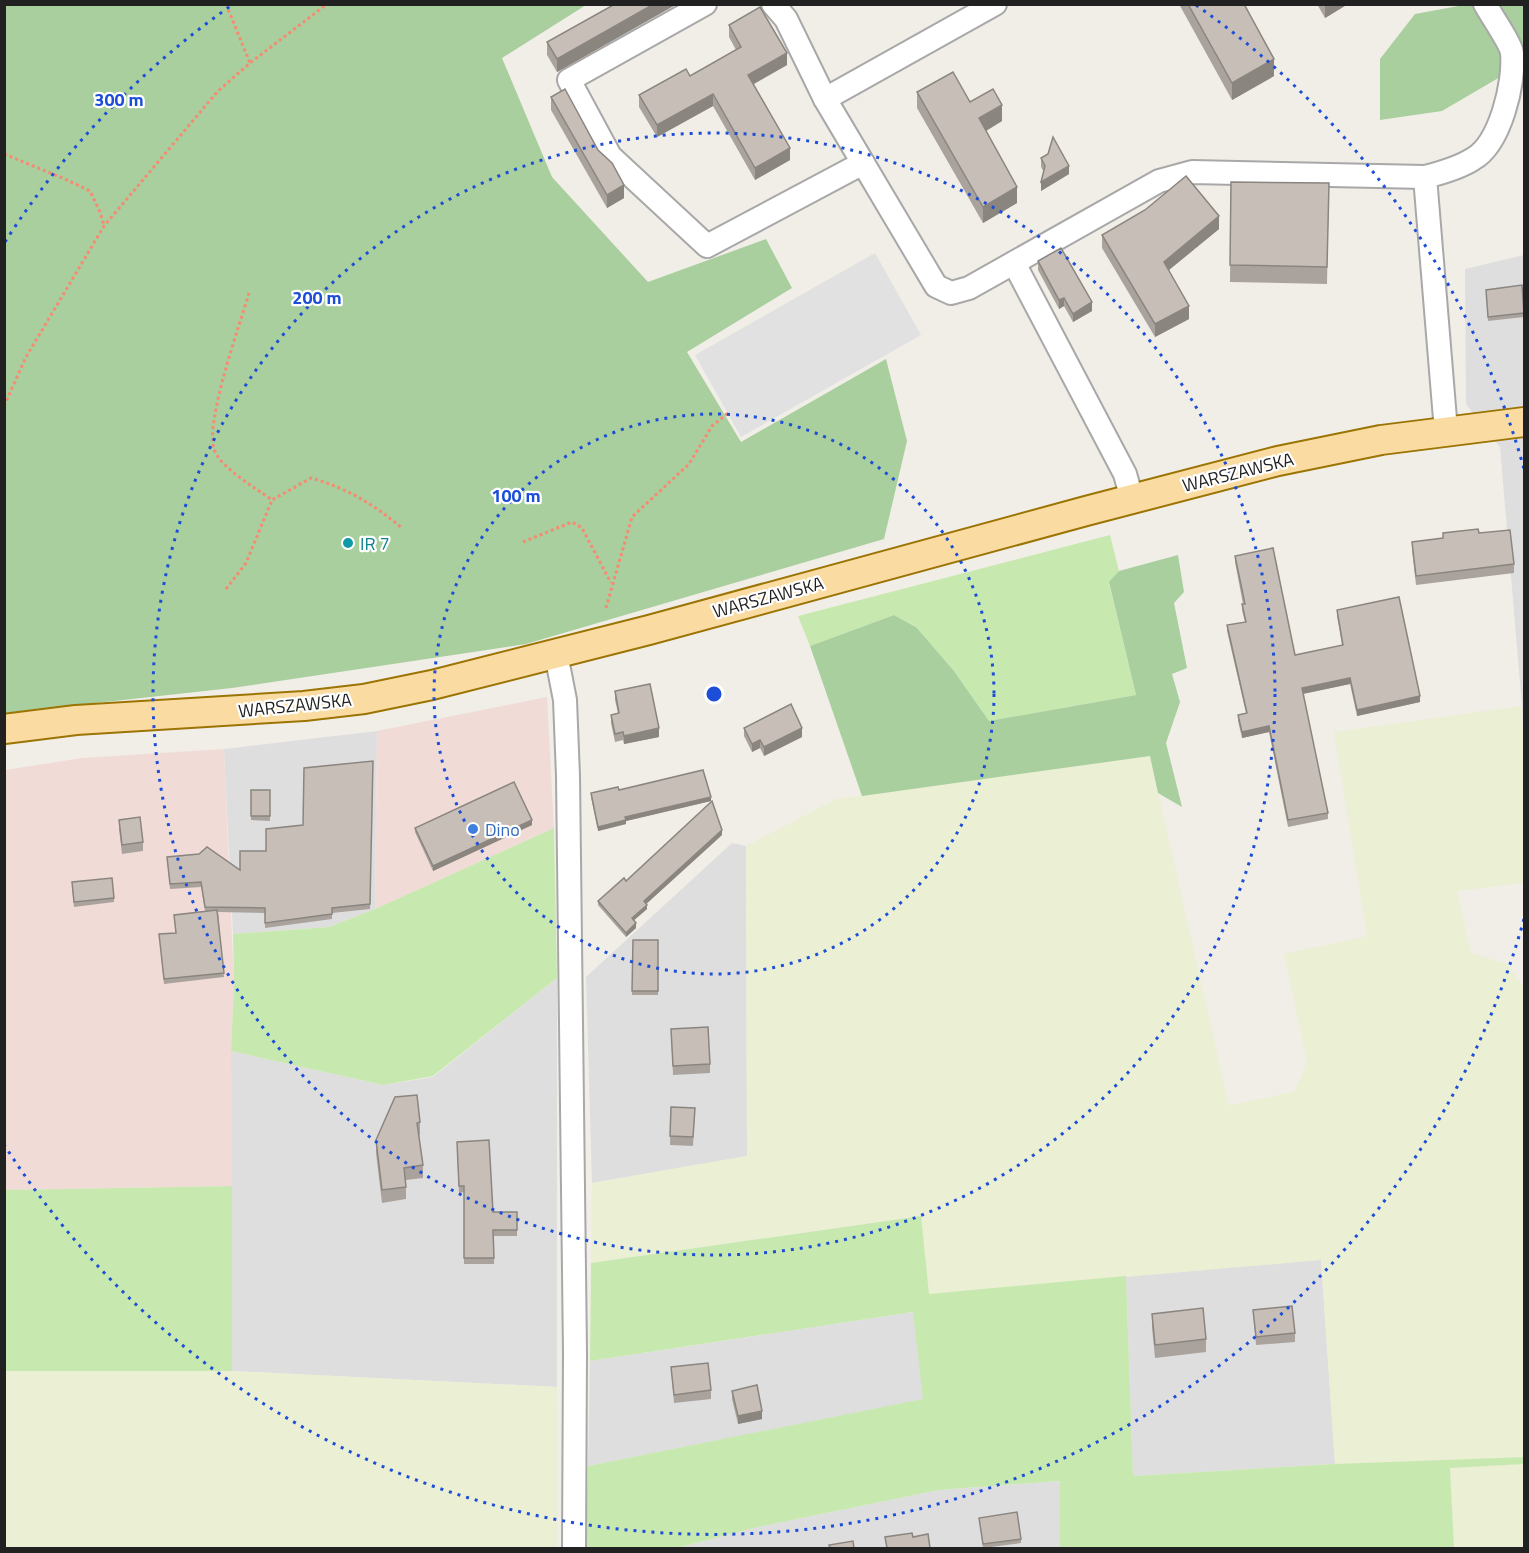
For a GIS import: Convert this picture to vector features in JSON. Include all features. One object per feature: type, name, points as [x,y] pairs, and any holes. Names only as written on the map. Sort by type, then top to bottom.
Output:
[{"type":"main road","name":"WARSZAWSKA","points":[[4,729],[76,720],[249,711],[364,699],[432,685],[556,654],[1278,461],[1382,440],[1524,422]]},
{"type":"street","points":[[705,4],[569,80],[610,156],[707,246],[863,163]]},
{"type":"street","points":[[772,4],[786,19],[825,99],[936,286],[951,293],[969,288],[1159,181],[1192,172],[1425,177],[1475,159],[1496,133],[1509,94],[1512,52],[1485,4]]},
{"type":"street","points":[[825,99],[995,4]]},
{"type":"street","points":[[1425,177],[1446,431]]},
{"type":"street","points":[[1014,263],[1125,474],[1132,499]]},
{"type":"street","points":[[556,654],[565,700],[568,776],[575,1353],[574,1548]]},
{"type":"path","points":[[226,4],[250,63]]},
{"type":"path","points":[[4,406],[26,357],[104,226],[218,91],[250,63],[327,4]]},
{"type":"path","points":[[4,154],[90,191],[104,226]]},
{"type":"path","points":[[249,293],[214,418],[213,449],[223,464],[272,500]]},
{"type":"path","points":[[606,608],[632,517],[689,464],[712,426],[728,413]]},
{"type":"path","points":[[226,589],[246,563],[272,500],[311,478],[344,489],[379,509],[403,530]]},
{"type":"path","points":[[523,542],[572,522],[582,528],[612,585]]},
{"type":"shaded area","points":[[875,253],[921,335],[741,437],[695,355]]},
{"type":"shaded area","points":[[1524,255],[1524,778],[1522,706],[1500,447],[1466,404],[1465,269]]},
{"type":"shaded area","points":[[547,697],[554,828],[375,909],[377,731]]},
{"type":"shaded area","points":[[377,731],[375,909],[329,927],[233,934],[224,749]]},
{"type":"shaded area","points":[[224,749],[234,982],[231,1051],[232,1186],[5,1190],[5,770],[82,758]]},
{"type":"shaded area","points":[[732,843],[746,846],[747,1156],[592,1183],[586,977]]},
{"type":"shaded area","points":[[557,978],[557,1387],[232,1371],[231,1051],[383,1085],[433,1077]]},
{"type":"shaded area","points":[[1321,1259],[1335,1464],[1133,1476],[1126,1276]]},
{"type":"shaded area","points":[[914,1312],[924,1400],[588,1466],[590,1361]]},
{"type":"shaded area","points":[[1061,1481],[1060,1548],[677,1548],[758,1527],[939,1490]]},
{"type":"green space","points":[[4,5],[586,5],[502,58],[552,177],[648,282],[766,239],[792,288],[687,352],[741,442],[886,359],[907,441],[884,539],[526,644],[232,688],[5,713]]},
{"type":"green space","points":[[1464,5],[1524,5],[1524,63],[1442,111],[1380,120],[1380,59],[1415,14]]},
{"type":"green space","points":[[1110,535],[1119,571],[1109,583],[1136,695],[989,721],[954,671],[915,626],[894,615],[810,646],[798,616]]},
{"type":"green space","points":[[1178,555],[1184,592],[1174,603],[1187,668],[1172,674],[1180,702],[1166,743],[1182,807],[1158,793],[1150,756],[862,796],[810,646],[894,615],[916,627],[954,671],[989,721],[1136,695],[1109,582],[1119,571]]},
{"type":"green space","points":[[1522,706],[1524,883],[1457,891],[1471,953],[1507,964],[1524,988],[1524,1457],[1335,1464],[1321,1260],[929,1294],[920,1216],[591,1263],[592,1183],[747,1156],[746,846],[836,799],[1150,756],[1229,1106],[1295,1091],[1307,1062],[1284,954],[1367,936],[1334,732]]},
{"type":"green space","points":[[554,828],[557,978],[433,1076],[383,1085],[231,1051],[234,982],[233,934],[329,927],[375,909]]},
{"type":"green space","points":[[232,1186],[232,1371],[5,1371],[5,1190]]},
{"type":"green space","points":[[921,1216],[929,1294],[1126,1276],[1133,1476],[1335,1464],[1524,1457],[1524,1464],[1450,1468],[1454,1548],[1060,1548],[1060,1481],[939,1490],[758,1527],[677,1548],[585,1548],[588,1466],[923,1399],[913,1312],[590,1361],[591,1263]]},
{"type":"green space","points":[[5,1371],[232,1371],[557,1387],[558,1548],[5,1548]]},
{"type":"green space","points":[[1524,1464],[1524,1548],[1454,1548],[1450,1467]]},
{"type":"building","points":[[615,4],[654,4],[557,59],[547,42]]},
{"type":"building","points":[[1188,4],[1244,4],[1274,59],[1232,83]]},
{"type":"building","points":[[760,7],[787,53],[748,75],[790,148],[755,168],[713,94],[657,125],[639,95],[686,69],[690,76],[741,47],[729,25]]},
{"type":"building","points":[[953,72],[970,102],[993,89],[1002,105],[979,118],[1017,187],[983,207],[917,92]]},
{"type":"building","points":[[565,89],[598,150],[612,163],[624,185],[607,195],[551,97]]},
{"type":"building","points":[[1053,137],[1069,166],[1041,182],[1045,166],[1041,158],[1048,154]]},
{"type":"building","points":[[1186,176],[1219,216],[1164,262],[1189,306],[1155,324],[1102,235],[1145,210]]},
{"type":"building","points":[[1231,182],[1329,183],[1327,267],[1230,265]]},
{"type":"building","points":[[1061,248],[1092,302],[1073,314],[1064,298],[1059,300],[1038,261]]},
{"type":"building","points":[[1522,285],[1524,313],[1488,317],[1486,290]]},
{"type":"building","points":[[1478,529],[1479,533],[1510,530],[1514,564],[1416,576],[1412,542],[1443,538],[1443,533]]},
{"type":"building","points":[[1273,548],[1295,655],[1343,645],[1337,610],[1399,597],[1420,696],[1357,710],[1350,678],[1302,688],[1328,813],[1288,820],[1269,726],[1242,732],[1238,715],[1247,713],[1227,625],[1246,622],[1242,604],[1245,604],[1235,556]]},
{"type":"building","points":[[650,684],[659,728],[624,736],[623,732],[615,734],[611,715],[619,713],[615,691]]},
{"type":"building","points":[[791,704],[802,728],[764,747],[760,740],[752,744],[744,728]]},
{"type":"building","points":[[373,761],[370,904],[332,908],[332,914],[265,923],[265,908],[205,907],[201,882],[170,884],[167,857],[199,854],[207,847],[240,870],[240,851],[266,851],[266,829],[303,825],[304,768]]},
{"type":"building","points":[[703,770],[711,797],[625,817],[626,820],[598,827],[591,793],[618,787],[619,790]]},
{"type":"building","name":"Dino","points":[[514,782],[532,820],[433,866],[415,828]]},
{"type":"building","points":[[251,790],[270,790],[270,816],[251,816]]},
{"type":"building","points":[[712,801],[722,830],[644,901],[647,905],[632,918],[636,923],[626,933],[598,901],[624,878],[626,881]]},
{"type":"building","points":[[140,817],[143,842],[122,845],[119,820]]},
{"type":"building","points":[[112,878],[114,898],[74,902],[72,882]]},
{"type":"building","points":[[217,910],[224,973],[164,979],[159,934],[176,933],[174,915]]},
{"type":"building","points":[[633,940],[658,940],[658,991],[632,991]]},
{"type":"building","points":[[708,1027],[710,1064],[673,1066],[671,1029]]},
{"type":"building","points":[[417,1095],[420,1122],[417,1123],[423,1165],[404,1168],[406,1187],[382,1190],[376,1140],[395,1097]]},
{"type":"building","points":[[671,1107],[695,1108],[693,1137],[670,1136]]},
{"type":"building","points":[[489,1140],[493,1212],[517,1212],[517,1230],[493,1230],[494,1258],[464,1258],[464,1186],[459,1186],[457,1142]]},
{"type":"building","points":[[1292,1306],[1295,1333],[1256,1337],[1253,1310]]},
{"type":"building","points":[[1203,1308],[1206,1339],[1155,1345],[1152,1314]]},
{"type":"building","points":[[708,1363],[711,1390],[674,1395],[671,1367]]},
{"type":"building","points":[[757,1385],[762,1411],[738,1416],[732,1391]]},
{"type":"building","points":[[1017,1512],[1021,1539],[983,1544],[979,1518]]},
{"type":"building","points":[[912,1533],[913,1537],[928,1534],[930,1548],[887,1548],[885,1537]]},
{"type":"building","points":[[853,1541],[854,1548],[830,1548],[829,1545]]},
{"type":"place","name":"IR 7","points":[[348,543]]},
{"type":"place","name":"Dino","points":[[473,829]]}]
